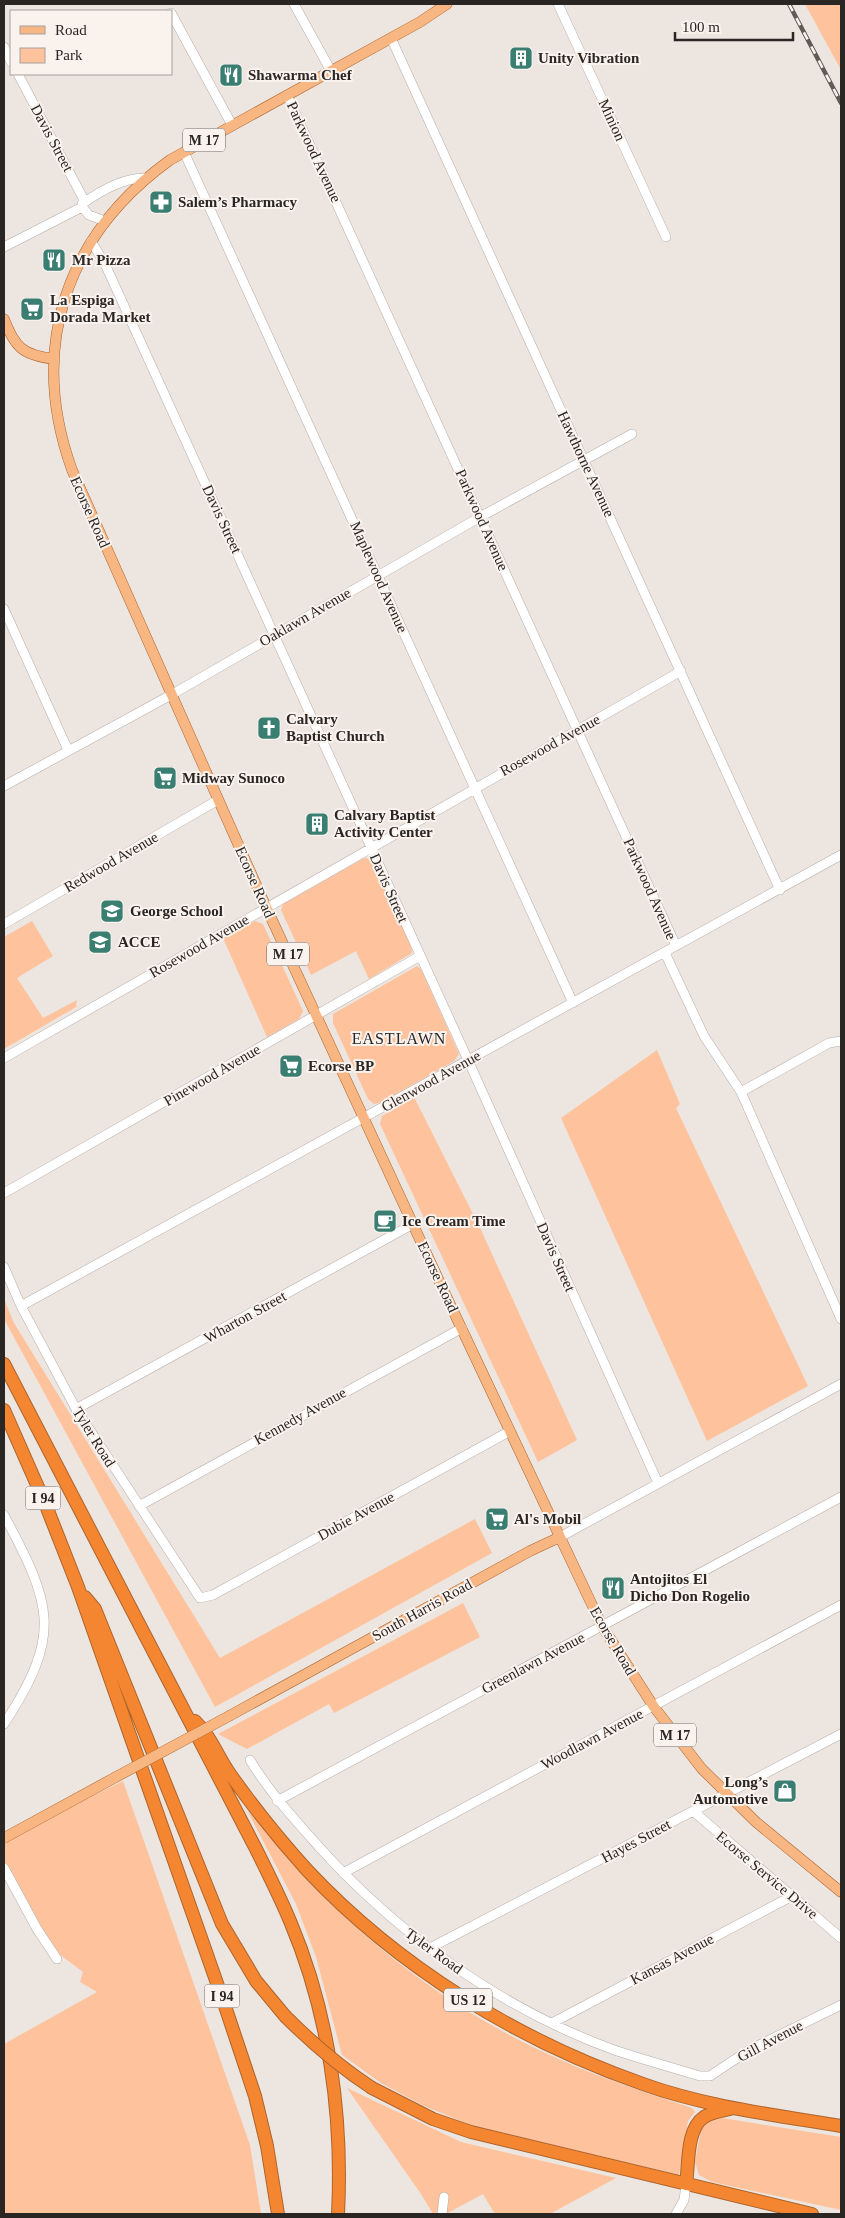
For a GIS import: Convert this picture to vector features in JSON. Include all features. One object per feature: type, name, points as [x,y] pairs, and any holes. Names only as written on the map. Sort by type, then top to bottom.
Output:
[{"type":"highway","name":"I 94","points":[[4,1364],[276,1888],[302,1954],[324,2032],[332,2077],[340,2171],[338,2214]]},
{"type":"highway","name":"I 94","points":[[4,1410],[42,1495],[78,1588],[189,1901],[255,2096],[268,2146],[278,2214]]},
{"type":"highway","points":[[78,1588],[95,1610],[222,1924],[256,1981],[285,2016],[314,2045],[346,2071],[372,2088],[433,2119],[470,2132],[812,2214]]},
{"type":"highway","name":"US 12","points":[[181,1707],[200,1726],[252,1806],[297,1858],[333,1896],[372,1932],[422,1970],[516,2028],[577,2058],[644,2085],[735,2108],[841,2126]]},
{"type":"highway","points":[[686,2184],[692,2138],[699,2122],[714,2112],[735,2108]]},
{"type":"highway","points":[[713,2190],[721,2196],[792,2214]]},
{"type":"main road","name":"Ecorse Road","points":[[440,6],[391,38],[184,152],[147,178],[105,221],[91,241],[77,267],[62,308],[54,359],[55,407],[65,450],[266,908],[602,1626],[654,1707],[702,1769],[756,1822],[841,1892]]},
{"type":"main road","points":[[4,319],[10,336],[24,352],[54,359]]},
{"type":"main road","name":"South Harris Road","points":[[4,1838],[521,1556],[560,1537]]},
{"type":"street","points":[[294,4],[331,71]]},
{"type":"street","name":"Minion","points":[[558,4],[666,237]]},
{"type":"street","points":[[172,14],[232,125]]},
{"type":"street","name":"Hawthorne Avenue","points":[[391,38],[780,890]]},
{"type":"street","points":[[4,47],[10,60]]},
{"type":"street","name":"Davis Street","points":[[18,75],[83,204]]},
{"type":"street","name":"Parkwood Avenue","points":[[287,95],[676,946]]},
{"type":"street","name":"Maplewood Avenue","points":[[184,152],[573,1003]]},
{"type":"street","points":[[4,247],[134,178],[147,178]]},
{"type":"street","points":[[83,204],[89,215],[105,221]]},
{"type":"street","name":"Davis Street","points":[[91,241],[105,264],[274,634],[658,1483]]},
{"type":"street","name":"Oaklawn Avenue","points":[[4,786],[171,695],[480,517],[632,434]]},
{"type":"street","points":[[4,609],[68,750]]},
{"type":"street","name":"Rosewood Avenue","points":[[4,1058],[474,788],[681,672]]},
{"type":"street","name":"Redwood Avenue","points":[[4,924],[218,800]]},
{"type":"street","name":"Glenwood Avenue","points":[[21,1306],[841,855]]},
{"type":"street","name":"Parkwood Avenue","points":[[665,953],[704,1036],[741,1092],[841,1319]]},
{"type":"street","name":"Pinewood Avenue","points":[[4,1193],[420,956]]},
{"type":"street","points":[[741,1092],[829,1043],[841,1041]]},
{"type":"street","name":"Wharton Street","points":[[76,1409],[413,1224]]},
{"type":"street","name":"Tyler Road","points":[[4,1266],[21,1306],[76,1409],[110,1464],[200,1598]]},
{"type":"street","name":"Kennedy Avenue","points":[[139,1506],[462,1328]]},
{"type":"street","name":"South Harris Road","points":[[560,1537],[841,1384]]},
{"type":"street","name":"Dubie Avenue","points":[[200,1598],[213,1595],[510,1431]]},
{"type":"street","name":"Greenlawn Avenue","points":[[277,1801],[841,1497]]},
{"type":"street","points":[[4,1515],[34,1573],[44,1605],[45,1628],[43,1648],[29,1685],[4,1724]]},
{"type":"street","name":"Woodlawn Avenue","points":[[343,1873],[841,1605]]},
{"type":"street","name":"Hayes Street","points":[[430,1948],[841,1734]]},
{"type":"street","name":"Tyler Road","points":[[250,1760],[277,1801],[343,1873],[377,1906],[471,1978],[552,2023],[617,2050],[700,2076]]},
{"type":"street","name":"Ecorse Service Drive","points":[[693,1811],[841,1938]]},
{"type":"street","points":[[4,1868],[37,1929],[57,1959]]},
{"type":"street","name":"Kansas Avenue","points":[[552,2023],[792,1896]]},
{"type":"street","name":"Gill Avenue","points":[[700,2076],[710,2076],[749,2050],[841,2004]]},
{"type":"street","points":[[676,2214],[684,2200],[686,2184]]},
{"type":"street","points":[[442,2214],[444,2197]]},
{"type":"green space","points":[[805,4],[841,4],[841,70]]},
{"type":"green space","points":[[364,858],[372,859],[411,946],[412,953],[369,979],[356,951],[311,975],[281,910],[283,904]]},
{"type":"green space","points":[[32,921],[53,956],[17,978],[43,1018],[77,1000],[76,1007],[4,1049],[4,937]]},
{"type":"green space","points":[[255,921],[263,924],[303,1011],[299,1019],[267,1037],[223,938]]},
{"type":"green space","points":[[417,966],[421,969],[459,1054],[454,1061],[382,1102],[374,1104],[368,1099],[333,1023],[333,1014]]},
{"type":"green space","points":[[657,1050],[680,1104],[676,1108],[808,1386],[707,1441],[561,1118]]},
{"type":"green space","points":[[414,1097],[481,1230],[577,1440],[538,1462],[380,1124],[382,1116]]},
{"type":"green space","points":[[4,1299],[14,1323],[220,1658],[475,1519],[492,1553],[215,1707],[4,1319]]},
{"type":"green space","points":[[463,1603],[480,1637],[334,1713],[329,1704],[247,1749],[218,1734]]},
{"type":"green space","points":[[123,1781],[250,2145],[261,2214],[4,2214],[4,2044],[97,1992],[80,1982],[83,1972],[59,1954],[38,1924],[4,1860],[4,1843]]},
{"type":"green space","points":[[247,1810],[307,1878],[353,1924],[380,1948],[437,1991],[498,2029],[561,2060],[609,2080],[692,2108],[695,2112],[688,2121],[679,2175],[471,2125],[424,2106],[381,2083],[342,2055],[316,1957],[296,1904]]},
{"type":"green space","points":[[347,2088],[461,2142],[616,2178],[550,2214],[495,2214],[483,2194],[446,2214],[433,2214]]},
{"type":"green space","points":[[722,2118],[841,2137],[841,2210],[712,2182],[699,2175],[695,2162],[702,2125],[710,2119]]},
{"type":"railway","points":[[789,4],[841,103]]},
{"type":"place","name":"Unity Vibration","points":[[521,58]]},
{"type":"place","name":"Shawarma Chef","points":[[231,75]]},
{"type":"place","name":"Salem’s Pharmacy","points":[[161,202]]},
{"type":"place","name":"Mr Pizza","points":[[54,260]]},
{"type":"place","name":"La Espiga Dorada Market","points":[[32,309]]},
{"type":"place","name":"Calvary Baptist Church","points":[[269,728]]},
{"type":"place","name":"Midway Sunoco","points":[[165,778]]},
{"type":"place","name":"Calvary Baptist Activity Center","points":[[317,824]]},
{"type":"place","name":"George School","points":[[112,911]]},
{"type":"place","name":"ACCE","points":[[100,942]]},
{"type":"place","name":"Ecorse BP","points":[[291,1066]]},
{"type":"place","name":"Ice Cream Time","points":[[385,1221]]},
{"type":"place","name":"Al's Mobil","points":[[497,1519]]},
{"type":"place","name":"Antojitos El Dicho Don Rogelio","points":[[613,1588]]},
{"type":"place","name":"Long’s Automotive","points":[[785,1791]]},
{"type":"district","name":"EASTLAWN","points":[[399,1038]]}]
